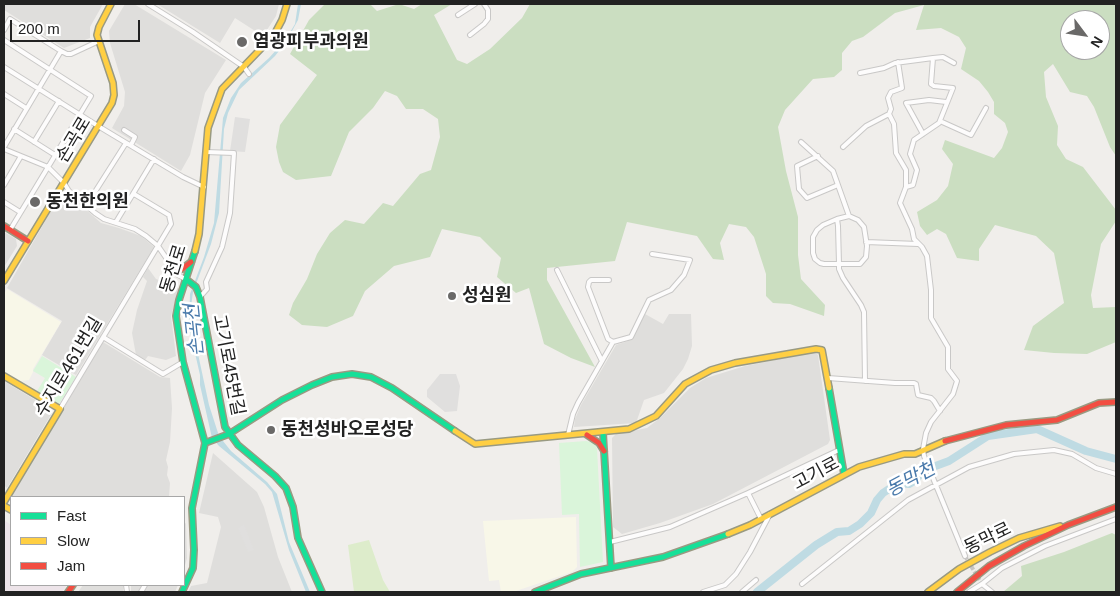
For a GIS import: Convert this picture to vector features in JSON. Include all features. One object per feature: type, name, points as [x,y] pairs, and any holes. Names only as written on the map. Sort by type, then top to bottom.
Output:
[{"type":"street","points":[[4,30],[10,19],[61,51],[71,54],[98,41],[98,26],[111,4]]},
{"type":"street","points":[[148,4],[194,32],[244,67],[249,74]]},
{"type":"street","name":"동천로","points":[[185,583],[191,574],[193,563],[192,513],[207,442],[183,362],[176,316],[179,300],[194,258],[204,187],[208,128],[222,89],[268,42],[279,28],[287,4]]},
{"type":"street","points":[[458,15],[474,4]]},
{"type":"street","points":[[470,35],[484,24],[488,18],[488,10],[484,4]]},
{"type":"street","points":[[4,40],[91,96],[10,230]]},
{"type":"street","name":"손곡로","points":[[4,281],[112,104],[114,96],[113,83],[98,41]]},
{"type":"street","points":[[61,51],[4,148],[48,167],[64,182],[69,191],[104,219],[135,230],[158,246],[174,271],[196,287],[199,294],[207,289],[206,282],[222,247],[230,213],[234,154],[206,152]]},
{"type":"street","points":[[860,73],[884,68],[898,62],[932,58],[943,57],[954,64]]},
{"type":"street","points":[[906,186],[913,185],[917,170],[910,154],[914,140],[939,123],[953,88],[931,84],[932,58]]},
{"type":"street","points":[[842,147],[866,126],[889,114],[891,109],[888,98],[891,92],[902,88],[898,62]]},
{"type":"street","points":[[4,67],[126,143],[204,187]]},
{"type":"street","points":[[4,94],[26,108]]},
{"type":"street","points":[[923,134],[906,103],[929,100],[946,102]]},
{"type":"street","points":[[34,142],[59,101]]},
{"type":"street","points":[[940,121],[971,135],[986,108]]},
{"type":"street","points":[[889,114],[894,124],[896,153],[906,170],[906,186],[900,203],[912,229],[914,239],[927,256],[931,290],[931,318],[948,347],[948,369],[957,381],[953,394],[926,433],[923,449],[924,456],[965,556]]},
{"type":"street","points":[[14,130],[55,155]]},
{"type":"street","points":[[124,130],[136,136],[130,145]]},
{"type":"street","points":[[801,142],[833,171],[849,216]]},
{"type":"street","points":[[86,206],[126,143]]},
{"type":"street","points":[[4,185],[21,156]]},
{"type":"street","points":[[818,156],[797,166],[799,189],[807,198],[838,185]]},
{"type":"street","points":[[116,222],[154,159]]},
{"type":"street","name":"수지로461번길","points":[[4,502],[171,224],[169,216],[134,194]]},
{"type":"street","points":[[4,202],[20,212]]},
{"type":"street","points":[[849,216],[858,220],[864,227],[866,257],[860,264],[820,263],[814,259],[813,237],[817,230],[837,219],[849,216]]},
{"type":"street","points":[[837,219],[839,264],[843,278],[864,312],[865,381]]},
{"type":"street","points":[[4,226],[28,241]]},
{"type":"street","points":[[866,242],[918,244]]},
{"type":"street","points":[[568,435],[575,410],[613,342],[631,337],[649,300],[674,288],[684,275],[690,260],[652,254]]},
{"type":"street","points":[[174,271],[187,267],[194,258]]},
{"type":"street","points":[[558,270],[602,361]]},
{"type":"street","points":[[609,280],[591,280],[588,287],[608,338],[613,342]]},
{"type":"street","name":"고기로45번길","points":[[199,294],[225,427],[238,445],[276,476],[286,488],[292,503],[298,538],[322,592]]},
{"type":"street","points":[[103,337],[163,374],[183,362]]},
{"type":"street","points":[[207,442],[229,434],[282,400],[312,384],[332,377],[352,374],[371,378],[388,385],[475,444],[603,433],[629,429],[648,422],[656,416],[685,384],[711,370],[734,363],[816,349],[822,350],[844,474]]},
{"type":"street","points":[[4,376],[60,409]]},
{"type":"street","points":[[828,378],[914,383],[916,384],[918,395],[930,398],[940,411]]},
{"type":"street","name":"고기로","points":[[535,592],[572,577],[678,552],[725,536],[761,519],[844,474],[870,464],[904,454],[915,454],[923,449],[967,434],[996,427],[1057,420],[1099,403],[1116,402]]},
{"type":"street","points":[[603,433],[611,568]]},
{"type":"street","points":[[587,434],[599,443],[604,453]]},
{"type":"street","points":[[610,542],[670,527],[748,494],[839,450]]},
{"type":"street","points":[[802,584],[908,500],[969,467],[1014,454],[1054,450],[1072,454],[1096,468],[1116,474]]},
{"type":"street","points":[[748,494],[761,519]]},
{"type":"street","name":"동막로","points":[[957,592],[989,566],[1024,546],[1068,525],[1116,507]]},
{"type":"street","points":[[185,512],[192,513]]},
{"type":"street","points":[[703,592],[725,585],[736,574],[770,514]]},
{"type":"street","points":[[969,592],[1002,568],[1045,546],[1116,520]]},
{"type":"street","name":"동막로","points":[[928,592],[959,569],[990,552],[1020,538],[1068,525]]},
{"type":"street","points":[[742,592],[756,580]]},
{"type":"street","points":[[982,584],[992,592]]},
{"type":"shaded area","points":[[4,4],[103,4],[90,27],[90,38],[64,48],[4,10]]},
{"type":"shaded area","points":[[125,4],[134,4],[226,60],[205,93],[190,155],[181,171],[112,128],[124,106],[125,92],[110,43],[109,31]]},
{"type":"shaded area","points":[[157,4],[279,4],[276,16],[263,36],[235,18],[220,43]]},
{"type":"shaded area","points":[[235,117],[250,119],[245,152],[230,151]]},
{"type":"shaded area","points":[[66,192],[101,223],[141,236],[154,247],[76,375],[42,355],[62,321],[7,288],[60,195]]},
{"type":"shaded area","points":[[4,232],[16,239],[17,246],[4,267]]},
{"type":"shaded area","points":[[148,268],[156,279],[177,286],[179,289],[171,316],[176,356],[166,360],[148,356],[145,360],[136,355],[132,333],[137,310],[147,281],[143,277]]},
{"type":"shaded area","points":[[7,289],[61,322],[33,369],[29,380],[21,381],[4,371],[4,294]]},
{"type":"shaded area","points":[[645,314],[663,324],[669,314],[691,314],[692,346],[683,369],[664,393],[644,400],[636,423],[574,427],[581,405],[616,345],[631,340]]},
{"type":"shaded area","points":[[103,342],[160,377],[170,378],[172,408],[170,442],[166,460],[168,467],[167,475],[170,483],[169,496],[11,496]]},
{"type":"shaded area","points":[[815,352],[818,355],[830,440],[828,444],[713,504],[622,534],[613,527],[612,438],[616,434],[647,428],[660,418],[690,388],[706,378],[745,366]]},
{"type":"shaded area","points":[[440,374],[456,374],[460,386],[457,411],[445,412],[427,397],[427,390]]},
{"type":"shaded area","points":[[4,381],[52,410],[7,488],[4,485]]},
{"type":"shaded area","points":[[213,453],[257,492],[264,507],[278,557],[292,592],[188,592],[191,586],[207,583],[221,527],[218,517],[199,513]]},
{"type":"shaded area","points":[[576,517],[577,567],[572,572],[513,592],[501,592],[499,580],[489,581],[483,521]]},
{"type":"shaded area","points":[[4,520],[10,524],[10,586],[66,586],[62,592],[4,592]]},
{"type":"shaded area","points":[[185,522],[186,524],[187,558],[185,565]]},
{"type":"shaded area","points":[[244,524],[254,550],[248,552],[238,528]]},
{"type":"shaded area","points":[[82,586],[123,586],[123,592],[78,592]]},
{"type":"shaded area","points":[[131,586],[178,586],[175,592],[131,592]]},
{"type":"green space","points":[[325,4],[370,4],[377,11],[399,4],[414,9],[422,4],[452,4],[434,15],[457,60],[467,64],[490,49],[522,18],[530,4],[1116,4],[1116,156],[1110,147],[1094,107],[1087,96],[1070,92],[1053,64],[1044,72],[1046,97],[1058,126],[1057,145],[1066,159],[1083,167],[1116,210],[1116,221],[1101,244],[1091,295],[1093,308],[1116,307],[1116,342],[1087,354],[1024,350],[1033,326],[1064,303],[1054,253],[1036,236],[995,225],[979,249],[979,261],[957,258],[946,234],[937,229],[927,235],[920,226],[917,212],[937,200],[948,186],[953,164],[942,149],[945,140],[994,158],[1002,148],[1008,132],[1005,123],[994,114],[994,102],[988,92],[979,81],[961,69],[966,48],[959,37],[941,28],[916,30],[924,5],[895,13],[863,37],[852,41],[842,53],[842,70],[834,77],[813,79],[785,110],[778,127],[786,171],[798,217],[798,255],[801,279],[825,305],[824,316],[790,304],[773,303],[766,296],[766,274],[754,237],[746,227],[729,224],[720,243],[724,260],[713,259],[697,236],[627,222],[615,261],[547,268],[547,280],[595,367],[571,358],[544,344],[529,288],[516,293],[497,277],[501,258],[480,237],[442,229],[430,257],[394,266],[365,291],[353,316],[327,327],[302,325],[289,315],[317,254],[330,233],[345,220],[364,224],[383,203],[393,206],[420,174],[431,170],[440,137],[438,119],[423,109],[406,109],[397,96],[385,91],[373,108],[349,132],[331,176],[296,180],[283,172],[279,162],[276,147],[280,125],[317,75],[290,54],[309,20]]},
{"type":"green space","points":[[42,356],[76,377],[59,404],[37,391],[45,378],[33,371]]},
{"type":"green space","points":[[586,441],[594,443],[597,449],[603,562],[580,567],[579,514],[562,515],[559,443]]},
{"type":"green space","points":[[1112,533],[1116,535],[1116,592],[1003,592],[1022,576],[1021,566]]},
{"type":"green space","points":[[369,540],[383,580],[390,592],[354,592],[348,545]]},
{"type":"water","points":[[298,4],[301,4],[298,20],[286,42],[275,56],[239,90],[228,113],[224,129],[219,213],[211,244],[193,292],[191,307],[195,340],[209,405],[219,436],[231,451],[267,482],[277,494],[289,542],[310,592],[306,592],[289,550],[272,492],[212,438],[189,327],[190,294],[214,223],[223,118],[231,98],[241,83],[269,58],[286,39],[295,24]]},
{"type":"waterway","name":"동막천","points":[[757,592],[816,545],[837,532],[849,531],[860,524],[871,513],[877,500],[883,493],[898,483],[909,484],[916,480],[922,471],[949,461],[988,436],[1037,429],[1086,451],[1116,459]]},
{"type":"tunnel","points":[[965,556],[982,584]]},
{"type":"traffic: fast","points":[[185,585],[193,568],[192,508],[205,443],[183,362],[176,316],[179,300],[195,251]]},
{"type":"traffic: fast","points":[[187,280],[196,287],[200,297],[225,427],[238,445],[275,476],[286,488],[293,507],[298,538],[322,592]]},
{"type":"traffic: fast","points":[[205,443],[229,434],[282,400],[312,385],[332,377],[352,374],[371,377],[392,388],[455,431]]},
{"type":"traffic: fast","points":[[829,388],[844,474]]},
{"type":"traffic: fast","points":[[603,433],[611,568]]},
{"type":"traffic: fast","points":[[535,592],[581,574],[663,557],[728,534]]},
{"type":"traffic: fast","points":[[182,592],[185,586]]},
{"type":"traffic: slow","points":[[4,281],[112,103],[114,95],[113,83],[97,35],[111,4]]},
{"type":"traffic: slow","points":[[195,251],[199,234],[208,128],[222,89],[274,35],[282,20],[287,4]]},
{"type":"traffic: slow","points":[[455,431],[475,444],[629,429],[656,416],[685,384],[711,370],[735,363],[816,349],[822,350],[829,388]]},
{"type":"traffic: slow","points":[[4,376],[60,409],[4,502]]},
{"type":"traffic: slow","points":[[728,534],[750,525],[859,467],[904,454],[915,454],[945,441]]},
{"type":"traffic: slow","points":[[4,506],[10,509]]},
{"type":"traffic: slow","points":[[928,592],[959,569],[990,552],[1019,538],[1060,526]]},
{"type":"traffic: jam","points":[[4,226],[28,241]]},
{"type":"traffic: jam","points":[[174,271],[182,269],[191,262]]},
{"type":"traffic: jam","points":[[945,441],[1006,425],[1057,420],[1099,403],[1116,402]]},
{"type":"traffic: jam","points":[[587,435],[599,443],[604,451]]},
{"type":"traffic: jam","points":[[957,592],[989,566],[1024,546],[1068,525],[1116,507]]},
{"type":"traffic: jam","points":[[68,592],[72,586]]},
{"type":"place","name":"염광피부과의원","points":[[242,42]]},
{"type":"place","name":"동천한의원","points":[[35,202]]},
{"type":"place","name":"성심원","points":[[452,296]]},
{"type":"place","name":"동천성바오로성당","points":[[271,430]]},
{"type":"water label","name":"손곡천","points":[[195,330]]}]
